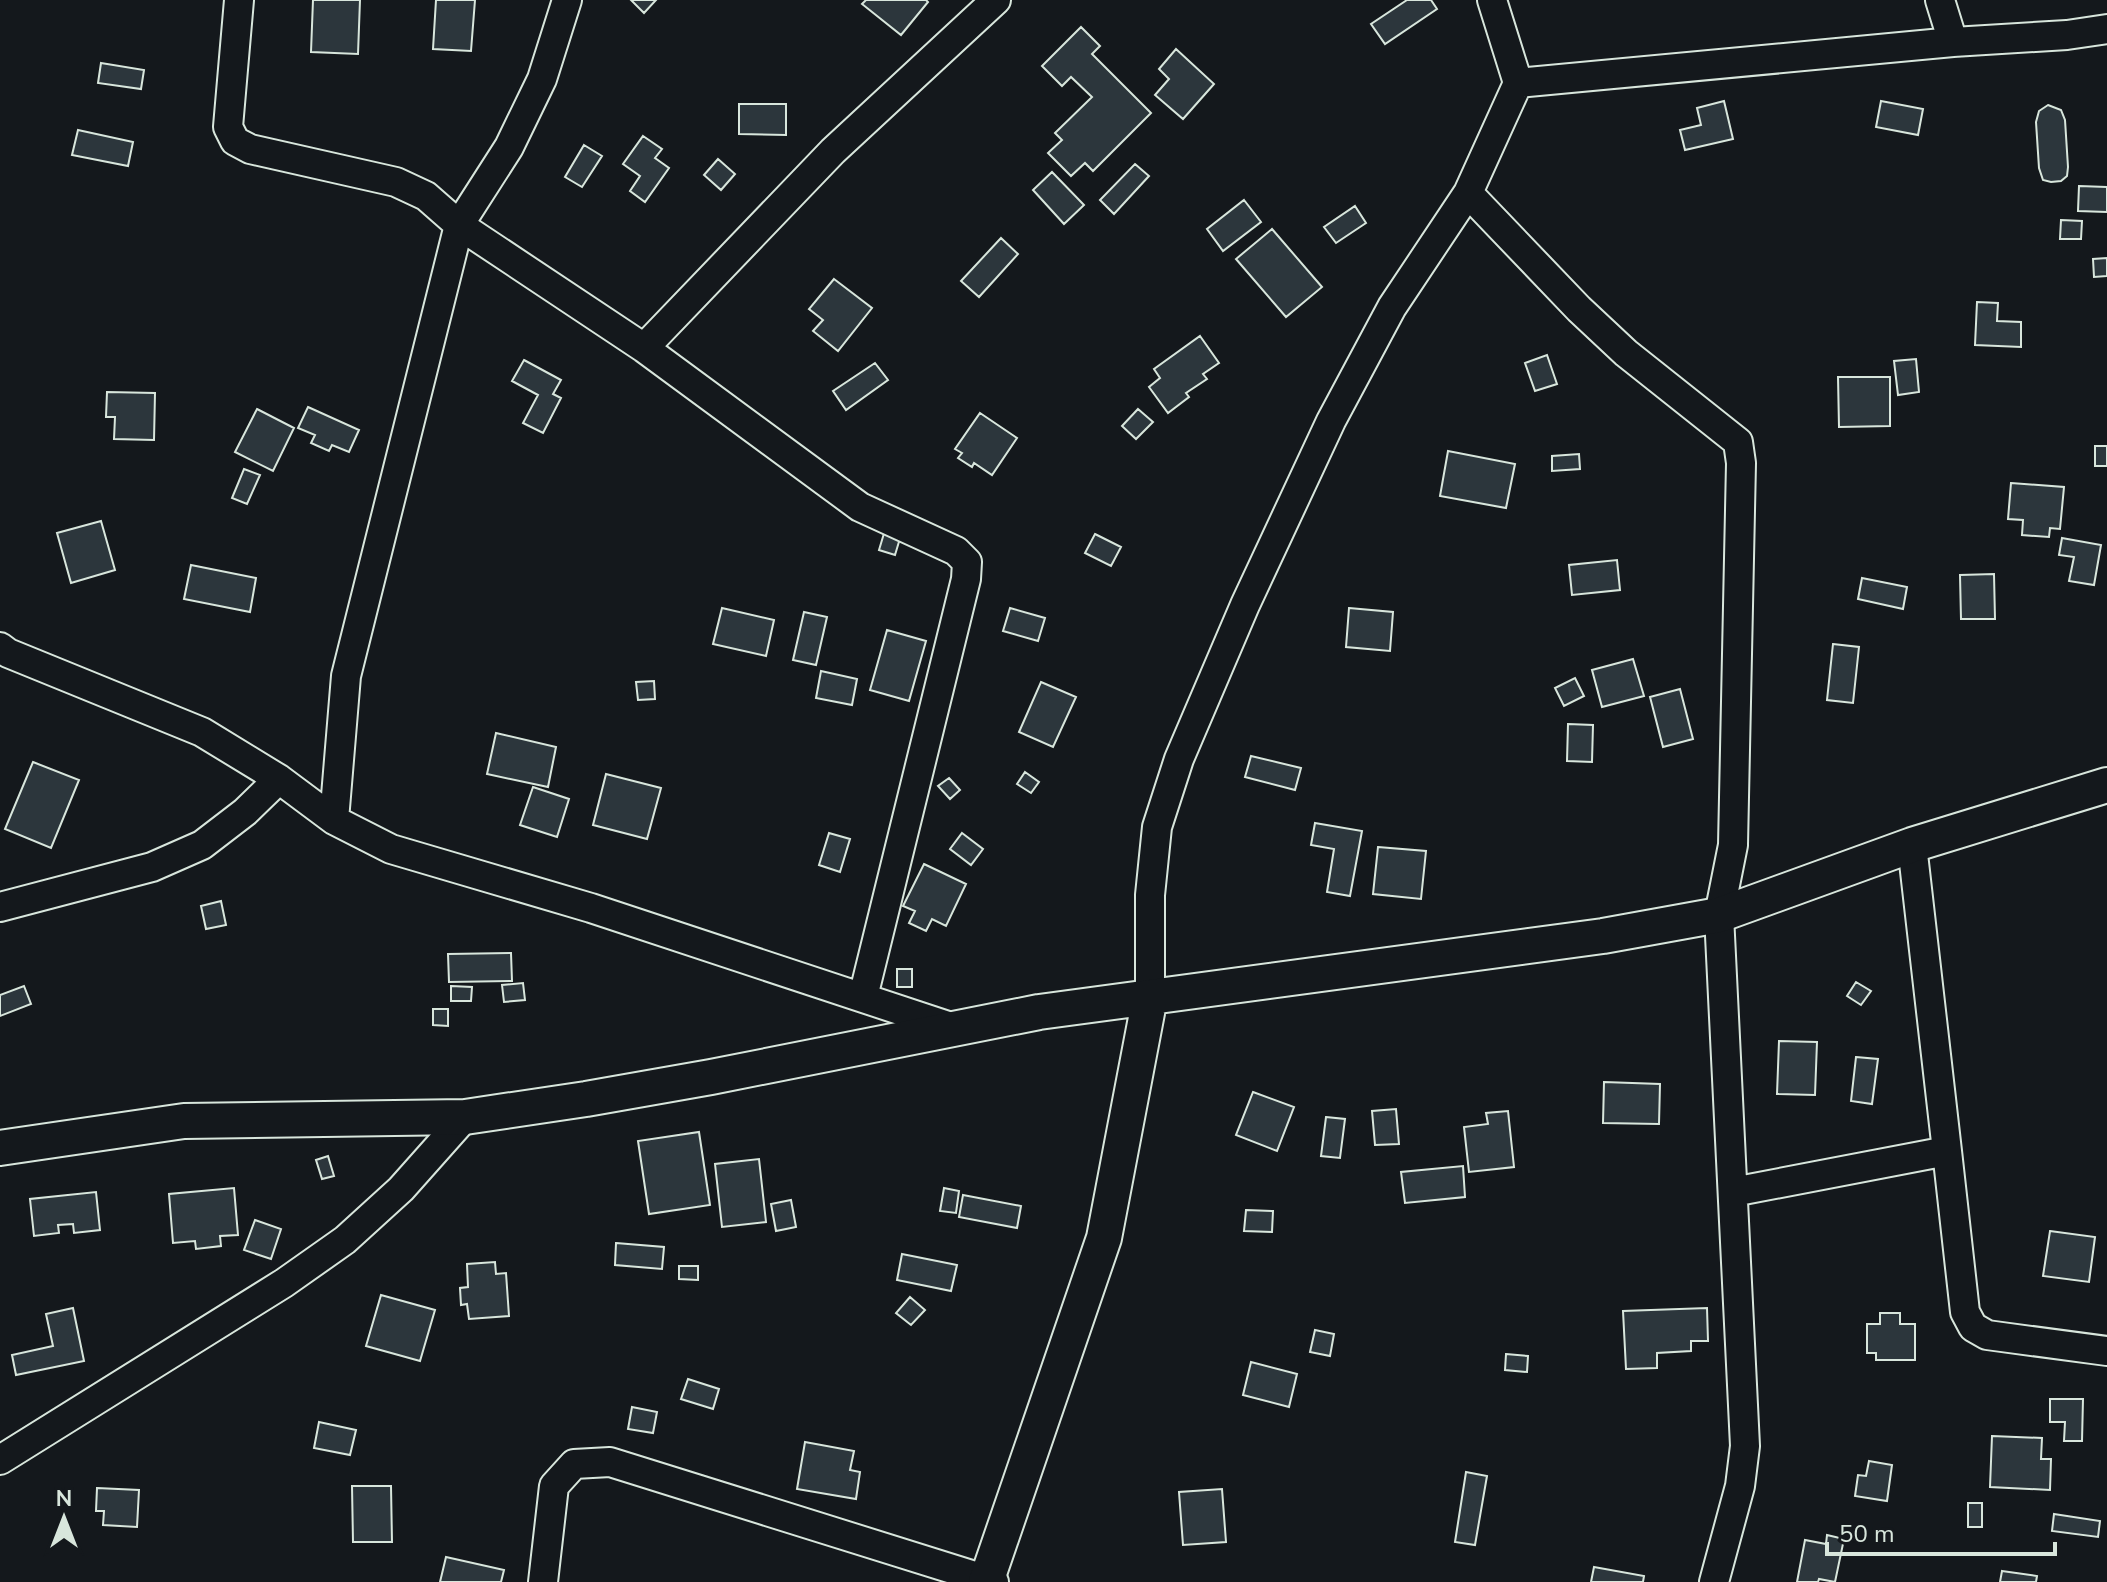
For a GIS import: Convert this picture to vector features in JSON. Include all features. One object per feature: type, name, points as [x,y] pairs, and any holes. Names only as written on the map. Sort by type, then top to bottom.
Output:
[{"type":"street","points":[[239,0],[228,127],[235,141],[250,149],[396,182],[426,196],[459,225],[644,348],[860,507],[956,551],[967,562],[966,579],[863,997]]},
{"type":"street","points":[[334,820],[346,676],[459,225],[509,147],[542,79],[567,0]]},
{"type":"street","points":[[644,348],[833,151],[996,0]]},
{"type":"street","points":[[543,1582],[554,1486],[574,1464],[610,1462],[989,1581],[1104,1238],[1150,997],[1150,895],[1157,827],[1179,759],[1245,605],[1331,421],[1392,307],[1468,193],[1518,83],[1492,0]]},
{"type":"street","points":[[1940,0],[1953,42]]},
{"type":"street","points":[[1518,83],[2107,29]]},
{"type":"street","points":[[1468,193],[1579,309],[1626,353],[1738,442],[1741,463],[1733,845],[1719,915],[1745,1446],[1740,1486],[1714,1582]]},
{"type":"street","points":[[0,647],[8,653],[202,732],[279,779],[334,820],[391,849],[591,908],[957,1029]]},
{"type":"street","points":[[0,907],[152,867],[202,845],[245,812],[279,779]]},
{"type":"street","points":[[0,1148],[184,1121],[465,1117],[617,1094],[1039,1012],[1603,936],[1719,915],[1912,845],[2107,785]]},
{"type":"street","points":[[1912,845],[1965,1312],[1973,1327],[1987,1335],[2107,1351]]},
{"type":"street","points":[[0,1460],[284,1283],[345,1240],[401,1189],[465,1117]]},
{"type":"street","points":[[1733,1192],[1947,1151]]},
{"type":"building","points":[[313,0],[360,0],[358,54],[311,52]]},
{"type":"building","points":[[436,0],[475,0],[471,51],[433,49]]},
{"type":"building","points":[[631,0],[656,0],[644,13]]},
{"type":"building","points":[[866,0],[928,2],[901,35],[862,4]]},
{"type":"building","points":[[1407,0],[1431,0],[1437,9],[1385,44],[1371,24]]},
{"type":"building","points":[[1081,27],[1100,46],[1092,54],[1151,113],[1093,171],[1085,163],[1071,176],[1048,153],[1062,140],[1055,133],[1092,97],[1071,77],[1062,86],[1042,66]]},
{"type":"building","points":[[1176,49],[1214,84],[1183,119],[1155,95],[1169,79],[1159,69]]},
{"type":"building","points":[[101,63],[144,70],[141,89],[98,83]]},
{"type":"building","points":[[1724,101],[1733,139],[1685,150],[1680,130],[1701,125],[1697,108]]},
{"type":"building","points":[[1881,101],[1923,109],[1918,135],[1876,127]]},
{"type":"building","points":[[739,104],[786,104],[786,135],[739,134]]},
{"type":"building","points":[[2048,105],[2061,110],[2065,120],[2068,167],[2067,176],[2061,181],[2043,180],[2039,168],[2036,122],[2039,111]]},
{"type":"building","points":[[78,130],[133,142],[128,166],[72,155]]},
{"type":"building","points":[[643,136],[662,149],[655,158],[669,168],[645,202],[630,191],[640,176],[623,164]]},
{"type":"building","points":[[584,145],[602,156],[582,187],[565,177]]},
{"type":"building","points":[[718,159],[735,174],[721,190],[704,175]]},
{"type":"building","points":[[1135,164],[1149,176],[1114,214],[1100,200]]},
{"type":"building","points":[[1052,172],[1084,205],[1064,224],[1033,190]]},
{"type":"building","points":[[2079,186],[2107,187],[2107,212],[2078,211]]},
{"type":"building","points":[[1244,200],[1261,222],[1223,251],[1207,229]]},
{"type":"building","points":[[1355,206],[1366,223],[1336,243],[1324,227]]},
{"type":"building","points":[[2061,220],[2082,221],[2081,239],[2060,239]]},
{"type":"building","points":[[1272,229],[1322,287],[1286,317],[1236,259]]},
{"type":"building","points":[[1001,238],[1018,254],[979,297],[961,281]]},
{"type":"building","points":[[2107,258],[2107,276],[2094,277],[2093,259]]},
{"type":"building","points":[[834,279],[872,308],[838,351],[813,331],[823,320],[809,309]]},
{"type":"building","points":[[1977,302],[1998,303],[1997,321],[2021,322],[2021,347],[1975,345]]},
{"type":"building","points":[[1200,336],[1219,363],[1203,374],[1207,379],[1186,393],[1189,397],[1168,413],[1149,387],[1160,378],[1154,369]]},
{"type":"building","points":[[1547,355],[1557,384],[1535,391],[1525,363]]},
{"type":"building","points":[[1916,359],[1919,392],[1898,395],[1894,361]]},
{"type":"building","points":[[524,360],[561,380],[553,394],[561,398],[543,433],[523,423],[538,395],[512,381]]},
{"type":"building","points":[[875,363],[888,380],[846,410],[833,391]]},
{"type":"building","points":[[1838,377],[1890,377],[1890,426],[1839,427]]},
{"type":"building","points":[[107,392],[155,393],[154,440],[114,439],[115,417],[106,417]]},
{"type":"building","points":[[308,407],[359,430],[349,452],[332,445],[329,451],[311,443],[315,435],[298,428]]},
{"type":"building","points":[[257,409],[294,428],[273,471],[235,452]]},
{"type":"building","points":[[1138,409],[1153,422],[1136,439],[1122,426]]},
{"type":"building","points":[[980,413],[1017,438],[992,475],[974,463],[972,467],[958,458],[962,453],[955,449]]},
{"type":"building","points":[[2095,446],[2107,446],[2107,466],[2095,466]]},
{"type":"building","points":[[1448,451],[1515,464],[1506,508],[1440,496]]},
{"type":"building","points":[[1579,454],[1580,469],[1552,471],[1552,456]]},
{"type":"building","points":[[244,469],[260,475],[247,504],[232,498]]},
{"type":"building","points":[[2011,483],[2064,487],[2060,529],[2050,528],[2049,537],[2022,535],[2023,520],[2008,519]]},
{"type":"building","points":[[101,521],[115,570],[71,583],[57,533]]},
{"type":"building","points":[[885,530],[901,535],[895,555],[879,550]]},
{"type":"building","points":[[1095,534],[1121,547],[1111,566],[1085,553]]},
{"type":"building","points":[[2062,538],[2101,545],[2094,585],[2069,581],[2074,557],[2059,555]]},
{"type":"building","points":[[1617,560],[1620,590],[1572,595],[1569,565]]},
{"type":"building","points":[[191,565],[256,578],[250,612],[184,599]]},
{"type":"building","points":[[1994,574],[1995,619],[1961,619],[1960,575]]},
{"type":"building","points":[[1862,578],[1907,587],[1903,609],[1858,599]]},
{"type":"building","points":[[722,608],[774,620],[766,656],[713,644]]},
{"type":"building","points":[[1010,608],[1045,618],[1038,641],[1003,631]]},
{"type":"building","points":[[1349,608],[1393,612],[1390,651],[1346,647]]},
{"type":"building","points":[[804,612],[827,617],[816,665],[793,660]]},
{"type":"building","points":[[887,630],[926,641],[909,701],[870,690]]},
{"type":"building","points":[[1833,644],[1859,647],[1853,703],[1827,700]]},
{"type":"building","points":[[1633,659],[1644,696],[1602,707],[1592,670]]},
{"type":"building","points":[[821,671],[857,679],[852,705],[816,698]]},
{"type":"building","points":[[1575,678],[1584,696],[1564,706],[1555,688]]},
{"type":"building","points":[[654,681],[655,699],[638,700],[636,682]]},
{"type":"building","points":[[1041,682],[1076,697],[1053,747],[1019,732]]},
{"type":"building","points":[[1680,689],[1693,739],[1663,747],[1650,697]]},
{"type":"building","points":[[1568,724],[1593,725],[1592,762],[1567,761]]},
{"type":"building","points":[[496,733],[556,747],[548,787],[487,774]]},
{"type":"building","points":[[1251,756],[1301,768],[1295,790],[1245,777]]},
{"type":"building","points":[[33,762],[79,780],[51,848],[5,829]]},
{"type":"building","points":[[1025,772],[1039,782],[1031,793],[1017,784]]},
{"type":"building","points":[[606,774],[661,788],[647,839],[593,825]]},
{"type":"building","points":[[949,778],[960,790],[950,799],[938,786]]},
{"type":"building","points":[[533,787],[569,799],[557,837],[520,825]]},
{"type":"building","points":[[1315,823],[1362,831],[1350,896],[1327,892],[1334,849],[1311,845]]},
{"type":"building","points":[[829,833],[850,839],[840,872],[819,865]]},
{"type":"building","points":[[962,833],[983,849],[971,865],[950,849]]},
{"type":"building","points":[[1378,847],[1426,851],[1421,899],[1373,894]]},
{"type":"building","points":[[924,864],[966,884],[946,926],[932,919],[926,931],[909,923],[915,911],[903,906]]},
{"type":"building","points":[[221,901],[226,925],[206,929],[201,906]]},
{"type":"building","points":[[511,953],[512,981],[449,982],[448,954]]},
{"type":"building","points":[[897,969],[912,969],[912,987],[897,987]]},
{"type":"building","points":[[1856,982],[1871,991],[1861,1005],[1847,996]]},
{"type":"building","points":[[523,983],[525,1000],[504,1002],[502,985]]},
{"type":"building","points":[[24,986],[31,1004],[0,1016],[0,995]]},
{"type":"building","points":[[451,986],[472,987],[471,1001],[451,1001]]},
{"type":"building","points":[[433,1009],[448,1009],[448,1026],[433,1025]]},
{"type":"building","points":[[1779,1041],[1817,1042],[1815,1095],[1777,1094]]},
{"type":"building","points":[[1856,1057],[1878,1059],[1872,1104],[1851,1101]]},
{"type":"building","points":[[1604,1082],[1660,1084],[1659,1124],[1603,1123]]},
{"type":"building","points":[[1253,1092],[1294,1107],[1277,1151],[1236,1135]]},
{"type":"building","points":[[1396,1109],[1399,1144],[1375,1145],[1372,1111]]},
{"type":"building","points":[[1508,1111],[1514,1167],[1469,1172],[1464,1127],[1488,1124],[1486,1113]]},
{"type":"building","points":[[1326,1117],[1345,1119],[1340,1158],[1321,1156]]},
{"type":"building","points":[[699,1132],[710,1205],[649,1214],[638,1141]]},
{"type":"building","points":[[328,1156],[334,1176],[322,1179],[316,1160]]},
{"type":"building","points":[[759,1159],[766,1222],[722,1227],[715,1164]]},
{"type":"building","points":[[1463,1166],[1465,1197],[1405,1203],[1401,1172]]},
{"type":"building","points":[[234,1188],[238,1235],[220,1236],[221,1246],[196,1249],[195,1241],[173,1243],[169,1194]]},
{"type":"building","points":[[944,1188],[959,1191],[956,1213],[940,1211]]},
{"type":"building","points":[[96,1192],[100,1230],[74,1233],[73,1224],[58,1225],[59,1233],[34,1236],[30,1199]]},
{"type":"building","points":[[963,1195],[1021,1206],[1017,1228],[959,1217]]},
{"type":"building","points":[[791,1200],[796,1227],[776,1231],[771,1204]]},
{"type":"building","points":[[1246,1210],[1273,1211],[1272,1232],[1244,1231]]},
{"type":"building","points":[[255,1220],[281,1229],[271,1259],[244,1250]]},
{"type":"building","points":[[2050,1231],[2095,1237],[2089,1282],[2043,1276]]},
{"type":"building","points":[[616,1243],[664,1247],[662,1269],[615,1265]]},
{"type":"building","points":[[902,1254],[957,1265],[951,1291],[897,1280]]},
{"type":"building","points":[[495,1262],[496,1274],[506,1273],[509,1316],[469,1319],[467,1304],[461,1305],[460,1288],[468,1287],[467,1264]]},
{"type":"building","points":[[679,1266],[698,1266],[698,1280],[679,1279]]},
{"type":"building","points":[[381,1295],[435,1310],[420,1361],[366,1346]]},
{"type":"building","points":[[910,1297],[925,1310],[911,1325],[896,1313]]},
{"type":"building","points":[[73,1308],[84,1361],[16,1375],[12,1355],[53,1346],[46,1314]]},
{"type":"building","points":[[1707,1308],[1708,1341],[1691,1341],[1691,1351],[1657,1353],[1657,1368],[1626,1369],[1623,1311]]},
{"type":"building","points":[[1880,1313],[1900,1313],[1900,1324],[1915,1324],[1915,1360],[1876,1360],[1876,1353],[1867,1353],[1867,1324],[1880,1324]]},
{"type":"building","points":[[1315,1330],[1334,1334],[1330,1356],[1310,1352]]},
{"type":"building","points":[[1506,1354],[1528,1356],[1527,1372],[1505,1370]]},
{"type":"building","points":[[1251,1362],[1297,1374],[1289,1407],[1243,1395]]},
{"type":"building","points":[[688,1379],[719,1389],[713,1409],[681,1399]]},
{"type":"building","points":[[2050,1399],[2083,1399],[2082,1441],[2064,1441],[2065,1422],[2050,1422]]},
{"type":"building","points":[[632,1407],[657,1412],[653,1433],[628,1429]]},
{"type":"building","points":[[319,1422],[356,1430],[350,1455],[314,1448]]},
{"type":"building","points":[[1992,1436],[2042,1438],[2041,1459],[2051,1459],[2050,1490],[1990,1487]]},
{"type":"building","points":[[805,1442],[854,1451],[850,1470],[860,1472],[856,1499],[797,1489]]},
{"type":"building","points":[[1869,1461],[1892,1465],[1887,1501],[1855,1496],[1858,1475],[1866,1476]]},
{"type":"building","points":[[1466,1472],[1487,1476],[1475,1545],[1455,1542]]},
{"type":"building","points":[[352,1486],[391,1486],[392,1542],[353,1542]]},
{"type":"building","points":[[97,1488],[139,1490],[137,1527],[103,1525],[104,1511],[96,1511]]},
{"type":"building","points":[[1222,1489],[1226,1542],[1183,1545],[1179,1492]]},
{"type":"building","points":[[1968,1503],[1982,1503],[1982,1527],[1968,1527]]},
{"type":"building","points":[[2054,1514],[2100,1521],[2098,1537],[2052,1531]]},
{"type":"building","points":[[1827,1535],[1844,1539],[1835,1582],[1819,1579],[1818,1582],[1797,1582],[1805,1540],[1826,1544]]},
{"type":"building","points":[[446,1557],[504,1570],[501,1582],[440,1582]]},
{"type":"building","points":[[1594,1567],[1644,1576],[1643,1582],[1591,1582]]},
{"type":"building","points":[[2002,1571],[2037,1576],[2036,1582],[2000,1582]]}]
